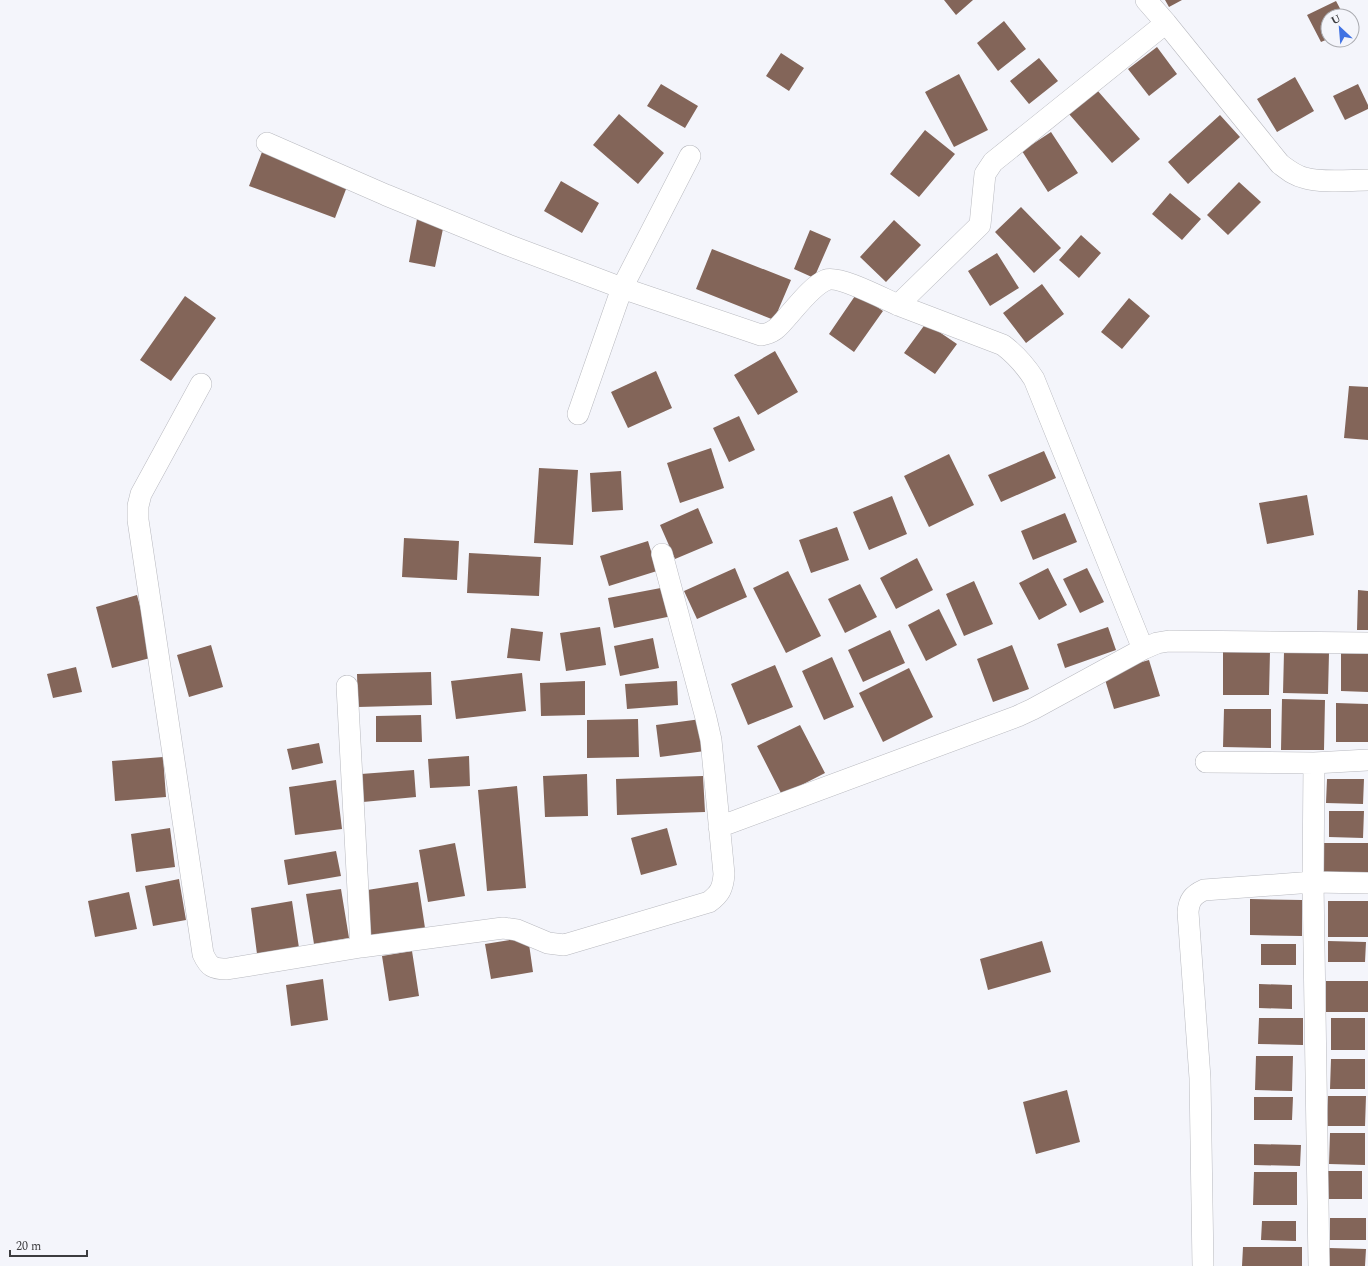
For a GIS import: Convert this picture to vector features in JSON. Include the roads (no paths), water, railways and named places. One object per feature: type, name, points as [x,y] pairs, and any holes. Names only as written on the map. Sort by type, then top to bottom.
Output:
[{"type":"street","points":[[1146,0],[1280,164],[1290,172],[1305,178],[1320,180],[1368,180]]},
{"type":"street","points":[[898,305],[980,225],[985,174],[992,162],[1166,23]]},
{"type":"street","points":[[267,143],[508,246],[622,288],[761,335],[770,334],[777,329],[812,290],[827,280],[844,282],[898,305],[1002,345],[1015,354],[1025,364],[1034,379],[1143,649]]},
{"type":"street","points":[[578,414],[622,288],[690,156]]},
{"type":"street","points":[[201,384],[142,494],[138,506],[138,520],[203,954],[207,963],[216,969],[227,969],[361,947],[509,928],[548,943],[564,945],[709,902],[718,895],[723,885],[724,874],[711,740],[662,554]]},
{"type":"street","points":[[720,827],[1018,716],[1157,643],[1170,641],[1368,643]]},
{"type":"street","points":[[347,686],[361,947]]},
{"type":"street","points":[[1206,762],[1314,763],[1368,760]]},
{"type":"street","points":[[1314,763],[1313,882],[1319,1266]]},
{"type":"street","points":[[1203,1266],[1200,1078],[1188,912],[1189,903],[1194,895],[1204,890],[1313,882],[1368,883]]}]
